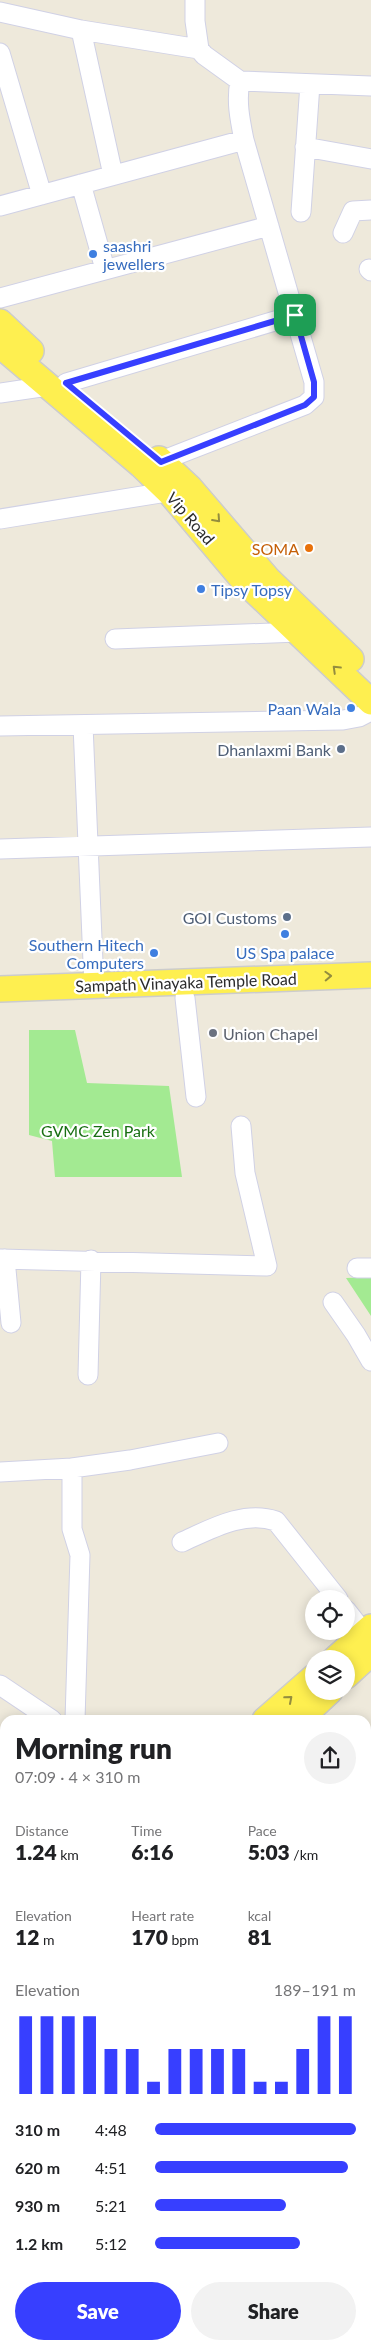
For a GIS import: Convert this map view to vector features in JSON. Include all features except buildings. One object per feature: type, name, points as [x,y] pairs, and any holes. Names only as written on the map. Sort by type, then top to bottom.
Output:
[{"type":"main road","name":"Vip Road","points":[[0,322],[57,385],[140,464],[180,490],[371,679]]},
{"type":"main road","name":"Vip Road","points":[[0,345],[161,462],[244,581],[371,702]]},
{"type":"main road","name":"Sampath Vinayaka Temple Road","points":[[0,989],[371,974]]},
{"type":"main road","name":"Sampath Vinayaka Temple Road","points":[[0,1004],[371,992]]},
{"type":"main road","points":[[350,1650],[369,1638]]},
{"type":"main road","points":[[355,1661],[369,1638]]},
{"type":"main road","points":[[271,1715],[305,1685]]},
{"type":"main road","points":[[304,1715],[320,1700]]},
{"type":"street","points":[[195,0],[195,21],[199,48],[204,55],[240,81],[371,86]]},
{"type":"street","points":[[0,12],[81,30],[199,48]]},
{"type":"street","points":[[81,30],[113,175]]},
{"type":"street","points":[[0,53],[42,195]]},
{"type":"street","points":[[161,462],[305,405],[314,397],[314,382],[244,140],[237,93],[240,81]]},
{"type":"street","points":[[301,212],[310,84]]},
{"type":"street","points":[[0,206],[244,140]]},
{"type":"street","points":[[306,147],[371,159]]},
{"type":"street","points":[[81,184],[105,270]]},
{"type":"street","points":[[343,233],[353,211],[371,210]]},
{"type":"street","points":[[0,298],[269,226]]},
{"type":"street","points":[[0,393],[57,385],[295,315]]},
{"type":"street","points":[[0,519],[180,490]]},
{"type":"street","points":[[115,639],[298,632]]},
{"type":"street","points":[[0,726],[343,720],[359,717],[371,711]]},
{"type":"street","points":[[82,726],[94,986]]},
{"type":"street","points":[[0,849],[371,837]]},
{"type":"street","points":[[185,998],[196,1097]]},
{"type":"street","points":[[11,1324],[3,1259],[267,1266],[245,1173],[241,1126]]},
{"type":"street","points":[[88,1375],[91,1260]]},
{"type":"street","points":[[333,1302],[371,1361]]},
{"type":"street","points":[[0,1472],[72,1468],[130,1460],[218,1443]]},
{"type":"street","points":[[72,1468],[72,1529],[80,1555],[76,1715]]},
{"type":"street","points":[[182,1542],[233,1521],[263,1516],[276,1521],[331,1590]]},
{"type":"street","points":[[355,1621],[369,1638]]},
{"type":"street","points":[[0,1686],[43,1715]]},
{"type":"green space","name":"GVMC Zen Park","points":[[29,1030],[75,1030],[87,1083],[169,1086],[182,1177],[55,1177],[52,1141],[29,1135]]},
{"type":"green space","points":[[371,1277],[371,1316],[346,1278]]},
{"type":"place","name":"saashri jewellers","points":[[93,254]]},
{"type":"place","name":"SOMA","points":[[309,548]]},
{"type":"place","name":"Tipsy Topsy","points":[[201,589]]},
{"type":"place","name":"Paan Wala","points":[[351,708]]},
{"type":"place","name":"Dhanlaxmi Bank","points":[[341,749]]},
{"type":"place","name":"GOI Customs","points":[[287,917]]},
{"type":"place","name":"US Spa palace","points":[[285,934]]},
{"type":"place","name":"Southern Hitech Computers","points":[[154,953]]},
{"type":"place","name":"Union Chapel","points":[[213,1033]]},
{"type":"route","points":[[295,315],[314,382],[314,397],[305,405],[161,462],[66,383],[178,349],[295,315]]}]
